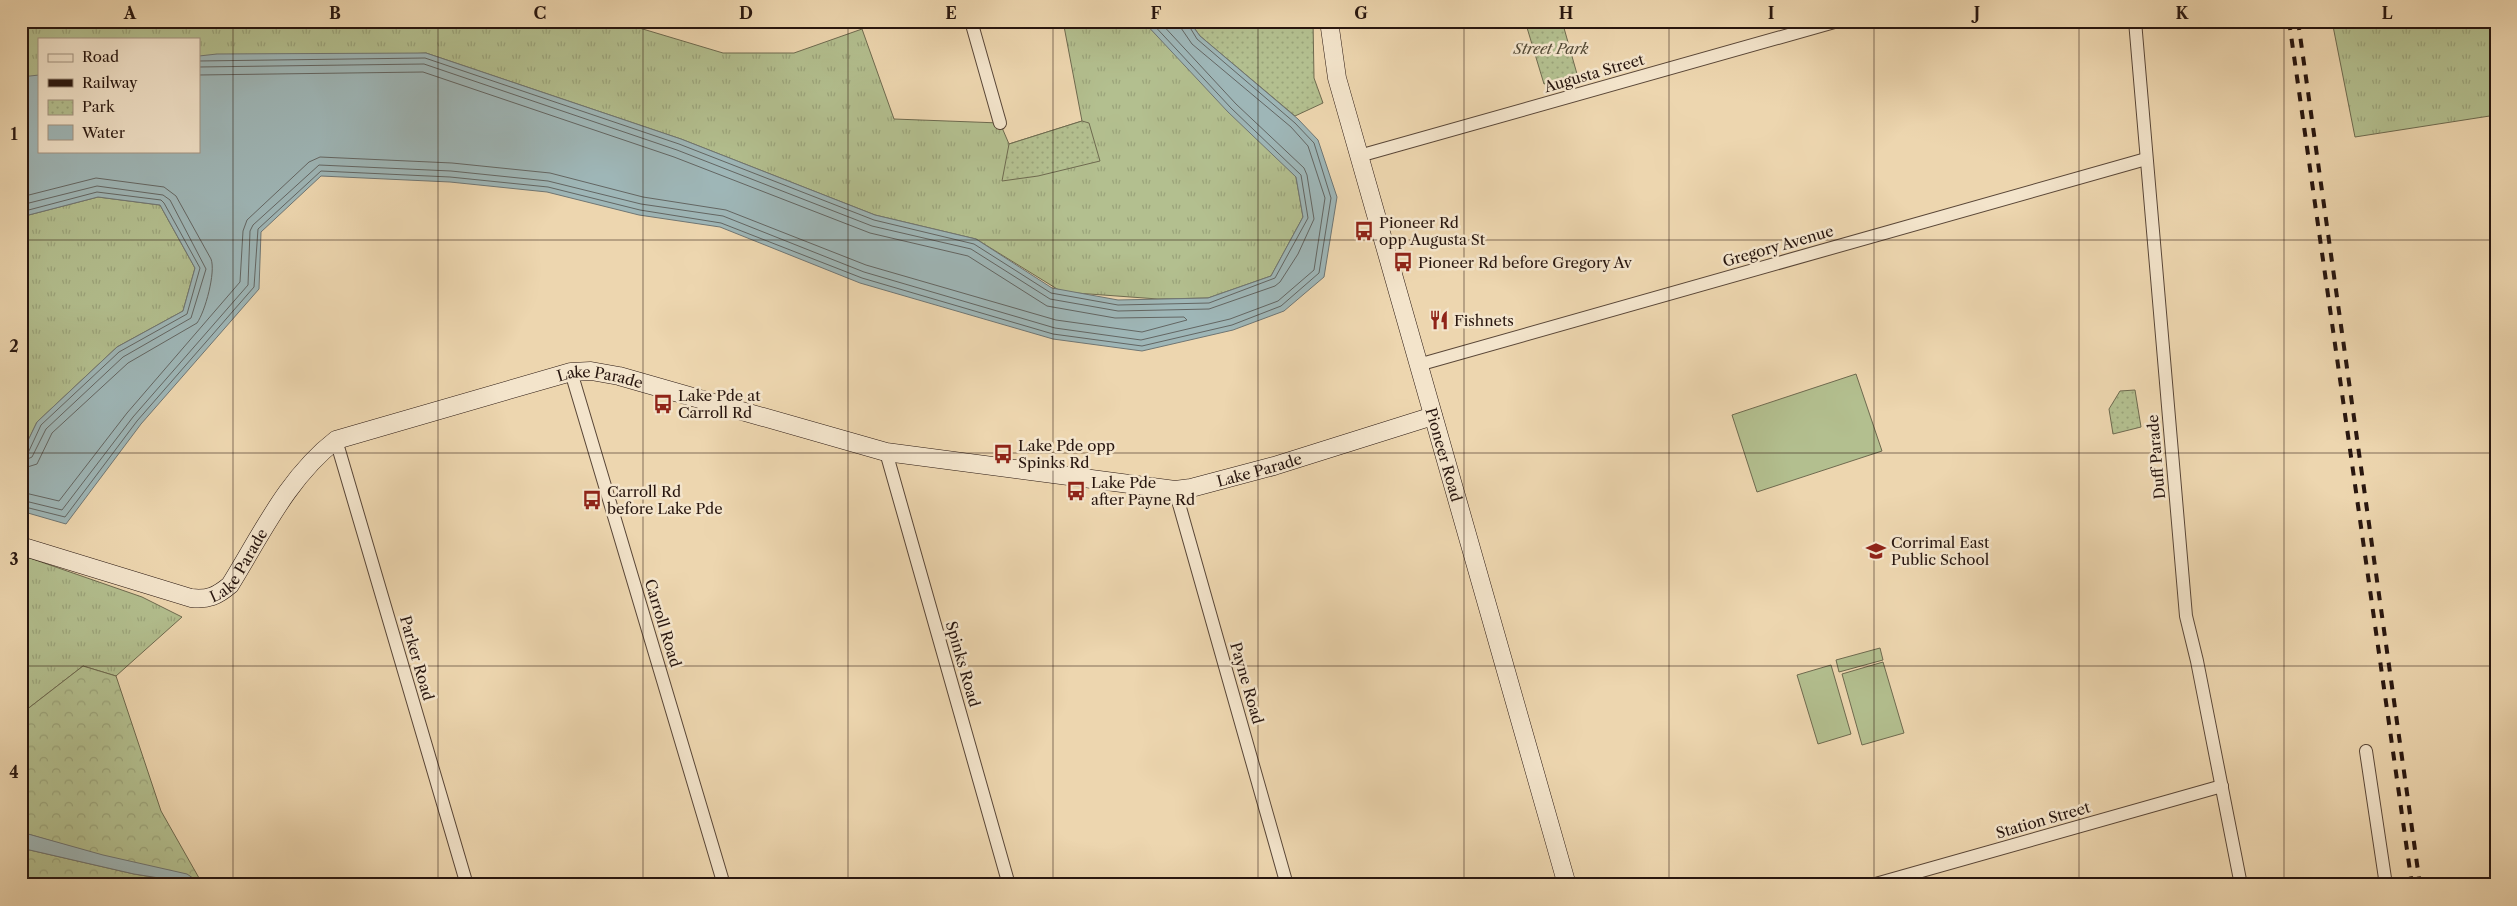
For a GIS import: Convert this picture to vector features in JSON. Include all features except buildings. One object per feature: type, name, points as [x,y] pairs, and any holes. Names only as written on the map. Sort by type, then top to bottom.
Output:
[{"type":"main road","name":"Pioneer Road","points":[[1329,21],[1337,78],[1567,885]]},
{"type":"main road","name":"Lake Parade","points":[[21,546],[191,598],[204,600],[219,595],[230,585],[301,472],[317,454],[336,440],[570,372],[591,371],[619,376],[886,452],[1175,490],[1191,488],[1274,466],[1433,416]]},
{"type":"street","points":[[971,21],[1000,123]]},
{"type":"street","name":"Augusta Street","points":[[1359,156],[1838,21]]},
{"type":"street","name":"Duff Parade","points":[[2134,21],[2186,616],[2241,885]]},
{"type":"street","name":"Gregory Avenue","points":[[1418,365],[2146,159]]},
{"type":"street","name":"Carroll Road","points":[[570,372],[724,885]]},
{"type":"street","name":"Parker Road","points":[[336,440],[467,885]]},
{"type":"street","name":"Spinks Road","points":[[886,452],[1009,885]]},
{"type":"street","name":"Payne Road","points":[[1175,490],[1287,885]]},
{"type":"street","points":[[2366,751],[2386,885]]},
{"type":"street","name":"Station Street","points":[[1872,885],[2222,786]]},
{"type":"green space","points":[[22,21],[616,21],[723,53],[794,53],[862,29],[894,119],[1000,123],[1009,144],[1082,121],[1063,21],[1143,21],[1296,177],[1303,217],[1271,276],[1208,298],[1158,299],[1062,292],[976,239],[875,215],[681,139],[426,53],[200,67],[200,38],[38,38],[38,79],[21,80]]},
{"type":"green space","points":[[1189,21],[1313,21],[1314,78],[1323,103],[1295,116],[1200,36]]},
{"type":"green space","name":"Street Park","points":[[1525,21],[1562,21],[1577,74],[1544,84]]},
{"type":"green space","points":[[2332,21],[2496,21],[2496,115],[2355,137]]},
{"type":"green space","points":[[1082,121],[1089,123],[1100,161],[1038,176],[1002,181],[1009,144]]},
{"type":"green space","points":[[98,197],[160,205],[195,268],[183,311],[117,347],[37,422],[21,455],[21,217]]},
{"type":"green space","points":[[1856,374],[1882,451],[1757,492],[1732,415]]},
{"type":"green space","points":[[2135,390],[2141,427],[2113,434],[2109,409],[2120,391]]},
{"type":"green space","points":[[21,555],[142,597],[182,617],[116,676],[83,666],[21,714]]},
{"type":"green space","points":[[1880,648],[1883,660],[1839,672],[1836,660]]},
{"type":"green space","points":[[1883,662],[1904,733],[1862,745],[1842,674]]},
{"type":"green space","points":[[1831,665],[1851,734],[1818,744],[1797,675]]},
{"type":"green space","points":[[83,666],[116,676],[161,811],[203,885],[21,885],[21,848],[134,874],[197,884],[21,832],[21,714]]},
{"type":"water","points":[[1143,21],[1189,21],[1200,36],[1298,119],[1318,140],[1337,197],[1324,277],[1284,311],[1233,330],[1142,351],[1053,339],[860,283],[720,227],[639,215],[547,192],[450,182],[321,176],[261,232],[259,289],[141,424],[66,524],[21,511],[21,455],[37,422],[117,347],[183,311],[195,268],[160,205],[98,197],[21,217],[21,77],[38,75],[38,152],[200,152],[200,56],[217,54],[426,53],[681,139],[875,215],[976,239],[1052,288],[1118,300],[1208,298],[1271,276],[1303,217],[1296,177],[1228,112]]},
{"type":"water","points":[[21,832],[103,855],[187,874],[203,885],[134,874],[21,848]]},
{"type":"railway","points":[[2289,21],[2412,885]]},
{"type":"railway","points":[[2298,21],[2420,885]]},
{"type":"place","name":"Pioneer Rd opp Augusta St","points":[[1364,231]]},
{"type":"place","name":"Pioneer Rd before Gregory Av","points":[[1403,262]]},
{"type":"place","name":"Fishnets","points":[[1439,320]]},
{"type":"place","name":"Lake Pde at Carroll Rd","points":[[663,404]]},
{"type":"place","name":"Lake Pde opp Spinks Rd","points":[[1003,454]]},
{"type":"place","name":"Lake Pde after Payne Rd","points":[[1076,491]]},
{"type":"place","name":"Carroll Rd before Lake Pde","points":[[592,500]]},
{"type":"place","name":"Corrimal East Public School","points":[[1876,551]]}]
